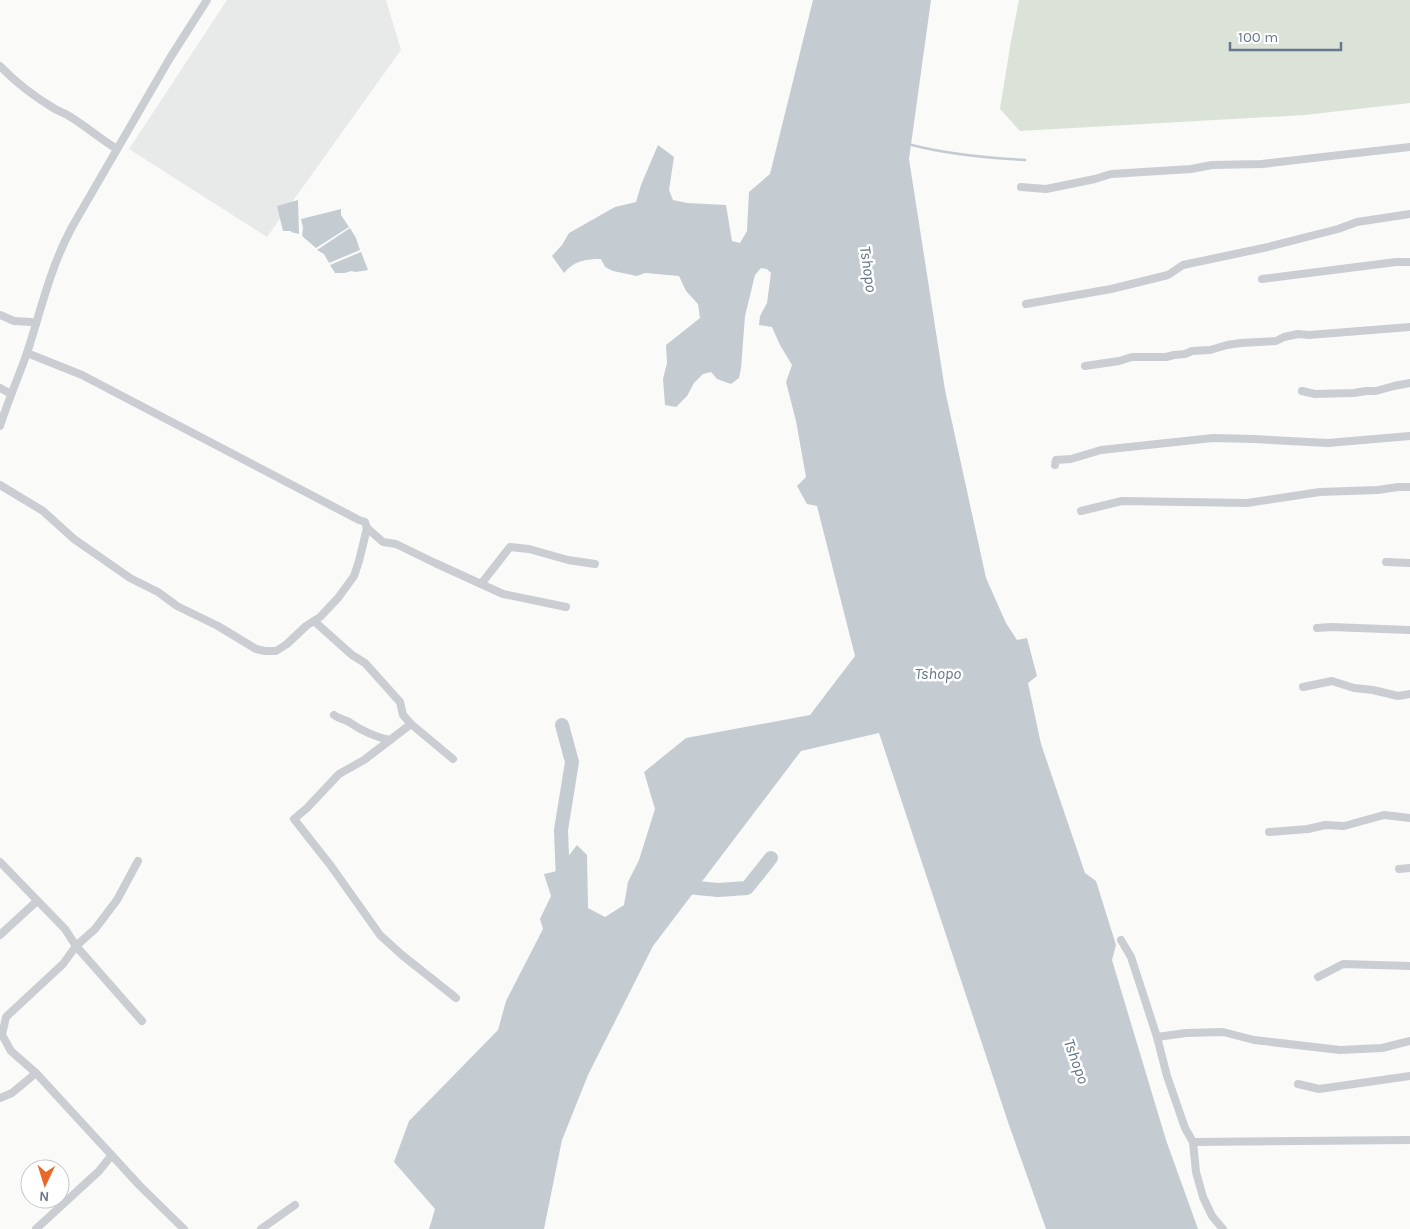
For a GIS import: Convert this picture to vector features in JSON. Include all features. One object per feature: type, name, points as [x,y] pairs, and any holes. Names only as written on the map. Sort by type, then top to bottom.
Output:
[{"type":"street","points":[[0,426],[27,353],[50,275],[60,249],[170,58],[207,0]]},
{"type":"street","points":[[0,66],[13,79],[40,99],[67,114],[117,149]]},
{"type":"street","points":[[1021,187],[1046,189],[1111,174],[1191,169],[1212,165],[1262,164],[1410,147]]},
{"type":"street","points":[[1026,304],[1111,289],[1168,275],[1183,265],[1268,247],[1338,229],[1357,222],[1410,214]]},
{"type":"street","points":[[1262,279],[1396,262],[1410,262]]},
{"type":"street","points":[[0,316],[14,321],[36,324]]},
{"type":"street","points":[[1086,366],[1132,357],[1157,358],[1177,354],[1183,355],[1192,351],[1210,350],[1241,343],[1276,340],[1298,334],[1309,335],[1410,327]]},
{"type":"street","points":[[27,353],[82,375],[365,522],[367,528],[383,542],[396,544],[503,594],[566,607]]},
{"type":"street","points":[[1302,391],[1315,394],[1354,393],[1376,391],[1410,383]]},
{"type":"street","points":[[0,388],[12,394]]},
{"type":"street","points":[[1055,465],[1056,460],[1071,459],[1101,450],[1206,439],[1253,439],[1328,443],[1410,436]]},
{"type":"street","points":[[0,485],[42,511],[74,538],[130,578],[158,592],[177,606],[218,626],[256,649],[276,651],[288,644],[333,604],[354,576],[360,561],[367,528]]},
{"type":"street","points":[[1080,511],[1122,501],[1247,503],[1320,492],[1410,487]]},
{"type":"street","points":[[481,584],[510,547],[595,564]]},
{"type":"street","points":[[1386,562],[1410,563]]},
{"type":"street","points":[[314,621],[352,655],[365,663],[400,702],[403,715],[411,724],[453,759]]},
{"type":"street","points":[[1317,628],[1331,626],[1410,630]]},
{"type":"street","points":[[1303,687],[1332,681],[1354,688],[1398,696],[1410,694]]},
{"type":"street","points":[[334,715],[361,730],[379,738],[390,740]]},
{"type":"street","points":[[411,724],[364,760],[339,774],[307,808],[294,818],[380,935],[456,998]]},
{"type":"street","points":[[1269,832],[1325,826],[1344,826],[1384,815],[1410,818]]},
{"type":"street","points":[[138,861],[117,900],[95,929],[76,946],[64,964],[6,1017],[2,1035],[11,1051],[36,1073],[111,1156],[184,1229]]},
{"type":"street","points":[[0,862],[64,929],[76,946],[142,1020]]},
{"type":"street","points":[[1399,868],[1410,868]]},
{"type":"street","points":[[0,935],[37,901]]},
{"type":"street","points":[[1121,940],[1131,957],[1157,1037],[1167,1076],[1185,1128],[1193,1142],[1196,1172],[1203,1197],[1212,1216],[1223,1229]]},
{"type":"street","points":[[1318,977],[1343,964],[1410,966]]},
{"type":"street","points":[[1157,1037],[1186,1033],[1223,1032],[1254,1040],[1340,1050],[1382,1048],[1410,1041]]},
{"type":"street","points":[[0,1098],[12,1093],[36,1073]]},
{"type":"street","points":[[1298,1084],[1319,1089],[1410,1076]]},
{"type":"street","points":[[1193,1142],[1410,1140]]},
{"type":"street","points":[[36,1229],[99,1171],[111,1156]]},
{"type":"street","points":[[261,1229],[295,1206]]},
{"type":"shaded area","points":[[227,0],[386,0],[401,50],[267,237],[129,149]]},
{"type":"shaded area","points":[[1019,0],[1410,0],[1410,103],[1305,115],[1020,131],[1000,109]]},
{"type":"water","name":"Tshopo","points":[[813,0],[931,0],[909,159],[945,390],[986,578],[1006,623],[1017,640],[1027,638],[1037,676],[1028,683],[1041,744],[1085,873],[1096,881],[1116,945],[1112,960],[1166,1140],[1198,1229],[1046,1229],[1009,1125],[879,733],[801,751],[653,946],[588,1075],[562,1140],[544,1229],[429,1229],[435,1209],[394,1162],[409,1121],[498,1030],[506,1001],[543,929],[540,919],[551,896],[544,874],[557,871],[577,845],[587,855],[588,908],[605,917],[624,905],[628,882],[639,860],[655,809],[644,772],[686,738],[810,715],[855,656],[817,506],[807,504],[797,486],[806,477],[796,421],[786,382],[792,365],[772,327],[759,325],[760,316],[767,303],[771,273],[767,269],[761,268],[755,275],[745,316],[739,378],[731,384],[717,379],[711,372],[703,374],[694,383],[687,396],[676,407],[665,405],[663,379],[667,363],[666,345],[700,318],[698,304],[686,291],[679,276],[645,273],[637,276],[613,271],[605,267],[601,259],[580,262],[564,273],[552,256],[562,245],[569,233],[615,207],[636,202],[658,145],[674,157],[669,190],[673,200],[687,203],[726,205],[732,241],[740,243],[747,231],[749,192],[770,174]]},
{"type":"water","points":[[298,200],[299,234],[283,231],[277,206]]},
{"type":"water","points":[[341,209],[341,215],[349,227],[316,248],[302,236],[301,219]]},
{"type":"water","points":[[350,228],[360,250],[329,263],[324,254],[317,250]]},
{"type":"water","points":[[361,252],[368,270],[335,273],[330,265]]},
{"type":"waterway","points":[[908,144],[966,155],[1025,160]]},
{"type":"waterway","points":[[562,725],[572,762],[561,830],[563,881]]},
{"type":"waterway","points":[[680,882],[687,887],[718,890],[747,888],[771,858]]}]
